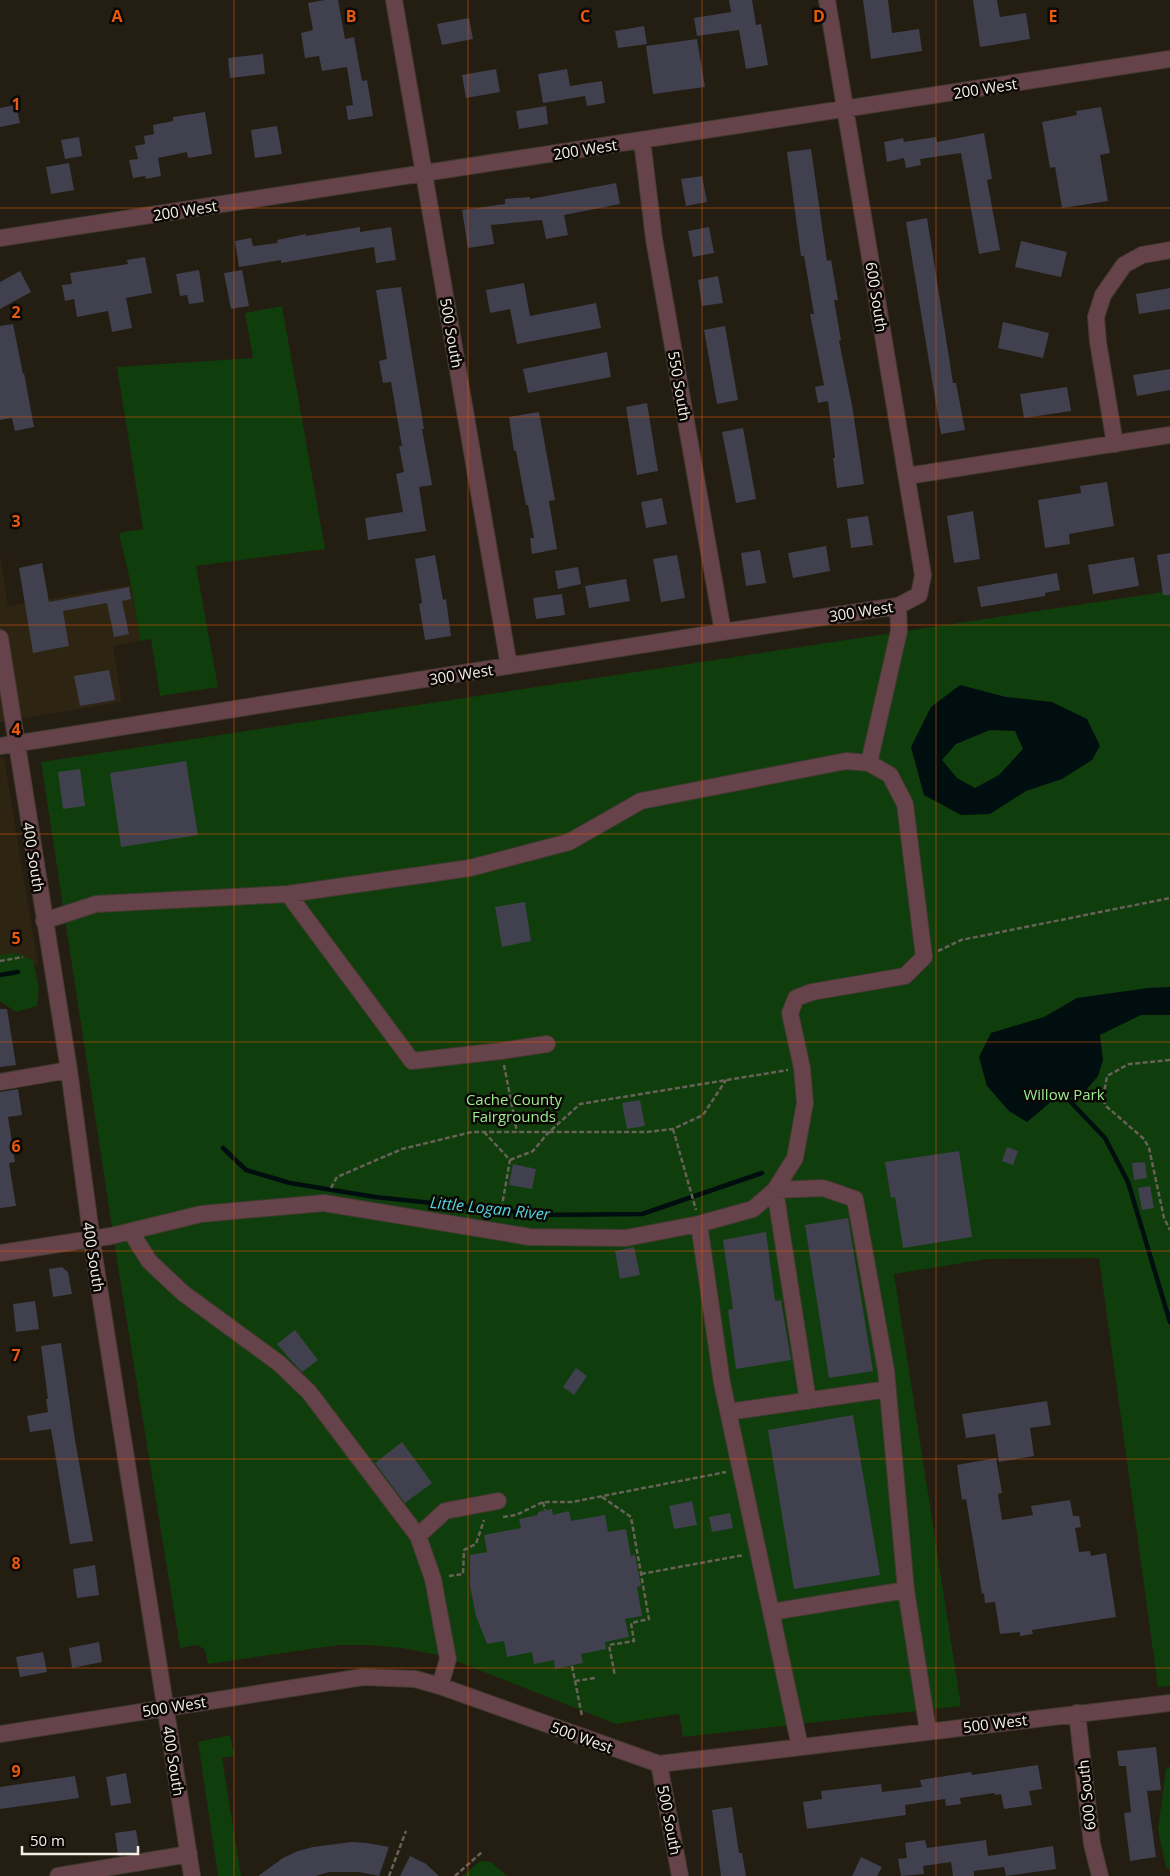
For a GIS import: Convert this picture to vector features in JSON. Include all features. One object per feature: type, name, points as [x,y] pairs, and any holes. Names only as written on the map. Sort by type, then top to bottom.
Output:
[{"type":"street","name":"500 South","points":[[394,0],[509,666]]},
{"type":"street","name":"600 South","points":[[827,0],[923,575],[919,595]]},
{"type":"street","name":"200 West","points":[[0,238],[1170,60]]},
{"type":"street","name":"550 South","points":[[642,140],[654,239],[722,632]]},
{"type":"street","points":[[1115,444],[1098,342],[1096,317],[1100,302],[1124,265],[1142,255],[1170,250]]},
{"type":"street","points":[[907,476],[1170,436]]},
{"type":"street","name":"300 West","points":[[0,746],[898,606],[919,595]]},
{"type":"street","points":[[870,763],[899,631],[898,606]]},
{"type":"street","name":"400 South","points":[[0,638],[69,1070],[91,1239],[192,1876]]},
{"type":"street","points":[[0,1252],[131,1232],[201,1214],[324,1203],[530,1237],[626,1238],[698,1217],[753,1209],[775,1190],[795,1158],[805,1103],[802,1068],[790,1013],[796,998],[812,992],[904,976],[924,957],[905,804],[890,775],[870,763],[846,761],[641,801],[569,842],[470,868],[288,894],[96,904],[44,921]]},
{"type":"street","points":[[288,894],[412,1061],[547,1044]]},
{"type":"street","points":[[0,1082],[69,1070]]},
{"type":"street","points":[[775,1190],[823,1188],[855,1199],[886,1370],[906,1590],[928,1731]]},
{"type":"street","points":[[775,1190],[808,1401]]},
{"type":"street","points":[[698,1217],[722,1383],[800,1747]]},
{"type":"street","points":[[131,1232],[148,1261],[183,1293],[280,1364],[309,1392],[418,1536],[433,1579],[448,1659],[440,1686]]},
{"type":"street","points":[[728,1412],[888,1389]]},
{"type":"street","points":[[418,1536],[445,1511],[498,1501]]},
{"type":"street","points":[[771,1612],[906,1590]]},
{"type":"street","name":"500 West","points":[[0,1734],[363,1677],[416,1679],[659,1764],[1170,1703]]},
{"type":"street","name":"600 South","points":[[1077,1713],[1092,1844],[1100,1876]]},
{"type":"street","name":"500 South","points":[[659,1764],[680,1876]]},
{"type":"street","points":[[58,1876],[189,1854]]},
{"type":"path","points":[[924,957],[961,940],[1170,898]]},
{"type":"path","points":[[0,961],[23,957]]},
{"type":"path","points":[[502,1051],[517,1132]]},
{"type":"path","points":[[1170,1060],[1129,1064],[1107,1076],[1104,1099],[1106,1106],[1144,1140],[1149,1148],[1164,1218],[1170,1230]]},
{"type":"path","points":[[510,1160],[533,1151],[548,1133],[580,1104],[802,1068]]},
{"type":"path","points":[[337,1177],[402,1149],[472,1132],[647,1132],[673,1129],[703,1115],[726,1080]]},
{"type":"path","points":[[673,1129],[698,1217]]},
{"type":"path","points":[[484,1132],[510,1160]]},
{"type":"path","points":[[500,1220],[510,1160]]},
{"type":"path","points":[[500,1518],[516,1515],[543,1502],[572,1502],[602,1497],[740,1469]]},
{"type":"path","points":[[602,1497],[631,1517],[648,1619],[631,1623],[634,1641],[609,1645],[615,1676]]},
{"type":"path","points":[[543,1502],[545,1510]]},
{"type":"path","points":[[474,1522],[492,1519]]},
{"type":"path","points":[[433,1579],[463,1574],[464,1550],[476,1544],[484,1520]]},
{"type":"path","points":[[641,1574],[758,1553]]},
{"type":"path","points":[[572,1666],[582,1716]]},
{"type":"path","points":[[575,1681],[595,1678]]},
{"type":"path","points":[[389,1876],[406,1831]]},
{"type":"path","points":[[455,1876],[482,1852]]},
{"type":"shaded area","points":[[0,555],[8,606],[131,585],[140,641],[113,646],[122,702],[0,722]]},
{"type":"shaded area","points":[[960,685],[1006,697],[1052,702],[1087,719],[1100,746],[1092,760],[1062,779],[1026,791],[990,814],[961,815],[924,795],[911,747],[931,707]],"holes":[[[990,730],[1015,731],[1023,749],[999,775],[975,788],[957,778],[942,760],[956,744]]]},
{"type":"shaded area","points":[[4,757],[38,964],[0,970],[0,758]]},
{"type":"shaded area","points":[[1170,987],[1170,1015],[1141,1015],[1100,1035],[1103,1060],[1098,1076],[1081,1096],[1052,1101],[1027,1122],[1009,1111],[987,1086],[979,1057],[991,1033],[1044,1017],[1077,998],[1148,988]]},
{"type":"green space","points":[[282,306],[325,549],[196,566],[218,687],[160,696],[151,639],[140,641],[131,585],[119,533],[143,529],[117,367],[253,358],[245,313]]},
{"type":"green space","name":"Cache County Fairgrounds","points":[[1170,591],[1170,1686],[1158,1687],[1099,1258],[986,1259],[894,1274],[961,1706],[683,1737],[679,1714],[616,1724],[461,1663],[438,1655],[402,1648],[339,1645],[208,1664],[205,1650],[198,1645],[180,1648],[119,1273],[41,762]]},
{"type":"green space","points":[[15,953],[33,960],[39,989],[37,1006],[16,1012],[0,1001],[0,955]]},
{"type":"green space","points":[[230,1735],[234,1756],[222,1758],[241,1876],[218,1876],[198,1742]]},
{"type":"green space","points":[[1170,1766],[1170,1870],[1166,1868],[1158,1829],[1166,1769]]},
{"type":"green space","points":[[480,1861],[491,1862],[507,1876],[463,1876]]},
{"type":"building","points":[[338,0],[345,39],[354,37],[362,81],[367,80],[373,116],[348,120],[346,106],[353,105],[347,67],[322,71],[319,56],[305,58],[301,33],[313,30],[308,3]]},
{"type":"building","points":[[729,0],[752,0],[756,25],[761,24],[768,65],[746,69],[739,30],[697,36],[694,18],[731,12]]},
{"type":"building","points":[[863,0],[888,0],[892,33],[919,29],[922,51],[871,59]]},
{"type":"building","points":[[973,0],[997,0],[1000,17],[1026,13],[1030,39],[980,47]]},
{"type":"building","points":[[469,18],[473,39],[442,45],[437,24]]},
{"type":"building","points":[[644,26],[647,44],[618,48],[615,31]]},
{"type":"building","points":[[697,39],[705,87],[653,94],[646,46]]},
{"type":"building","points":[[263,54],[265,74],[230,78],[228,58]]},
{"type":"building","points":[[496,69],[500,92],[466,98],[462,75]]},
{"type":"building","points":[[567,69],[570,86],[602,81],[605,103],[587,106],[585,96],[543,103],[538,74]]},
{"type":"building","points":[[16,105],[20,123],[0,127],[0,108]]},
{"type":"building","points":[[546,106],[548,124],[519,129],[516,111]]},
{"type":"building","points":[[1101,107],[1110,153],[1100,155],[1108,201],[1062,208],[1055,167],[1050,168],[1042,122],[1077,115],[1076,111]]},
{"type":"building","points":[[205,112],[212,154],[188,158],[187,152],[158,158],[161,176],[146,179],[145,176],[133,178],[129,160],[138,159],[135,146],[145,144],[144,136],[154,134],[153,125],[173,121],[173,117]]},
{"type":"building","points":[[277,126],[282,154],[255,158],[251,130]]},
{"type":"building","points":[[984,133],[992,179],[987,180],[1000,250],[979,254],[961,153],[920,159],[921,165],[906,168],[904,158],[887,162],[884,142],[903,138],[904,142],[936,137],[937,142]]},
{"type":"building","points":[[79,137],[82,156],[65,159],[61,140]]},
{"type":"building","points":[[811,149],[827,261],[831,260],[838,300],[834,300],[841,340],[839,341],[852,405],[864,484],[837,488],[828,401],[818,403],[815,387],[824,385],[810,314],[814,314],[804,256],[801,256],[787,152]]},
{"type":"building","points":[[69,163],[74,190],[51,194],[46,167]]},
{"type":"building","points":[[702,176],[707,202],[686,206],[681,179]]},
{"type":"building","points":[[616,183],[620,204],[564,215],[568,235],[546,239],[542,220],[491,225],[494,244],[468,248],[462,210],[505,204],[505,199],[530,197],[530,199]]},
{"type":"building","points":[[927,218],[953,383],[956,383],[965,430],[941,434],[906,222]]},
{"type":"building","points":[[360,227],[360,232],[391,227],[396,260],[376,263],[374,247],[281,263],[281,260],[239,267],[235,241],[251,238],[253,246],[278,243],[277,240],[306,234],[306,236]]},
{"type":"building","points":[[709,227],[714,253],[693,257],[688,231]]},
{"type":"building","points":[[1021,241],[1067,252],[1061,277],[1015,267]]},
{"type":"building","points":[[145,257],[152,293],[126,298],[132,328],[112,332],[108,311],[77,317],[74,299],[65,301],[62,285],[72,284],[70,273],[128,264],[127,260]]},
{"type":"building","points":[[199,270],[204,302],[189,304],[187,295],[180,296],[176,274]]},
{"type":"building","points":[[242,270],[249,306],[231,309],[224,273]]},
{"type":"building","points":[[20,271],[31,292],[0,309],[0,282]]},
{"type":"building","points":[[718,276],[723,303],[702,306],[698,280]]},
{"type":"building","points":[[524,283],[530,316],[596,303],[601,328],[517,344],[510,309],[490,313],[486,290]]},
{"type":"building","points":[[401,287],[432,485],[419,487],[426,531],[368,540],[365,518],[403,512],[396,474],[404,472],[399,446],[402,446],[391,382],[383,383],[379,361],[387,359],[376,290]]},
{"type":"building","points":[[1170,288],[1170,309],[1139,314],[1136,294]]},
{"type":"building","points":[[1003,322],[1049,333],[1043,358],[998,348]]},
{"type":"building","points":[[13,324],[34,427],[15,431],[12,418],[0,420],[0,326]]},
{"type":"building","points":[[725,326],[738,400],[717,404],[704,330]]},
{"type":"building","points":[[607,352],[611,377],[528,393],[523,369]]},
{"type":"building","points":[[1170,369],[1170,390],[1137,396],[1133,375]]},
{"type":"building","points":[[1067,387],[1071,411],[1024,418],[1020,394]]},
{"type":"building","points":[[647,403],[658,471],[637,475],[626,407]]},
{"type":"building","points":[[539,412],[555,500],[549,501],[557,549],[532,554],[530,538],[534,538],[516,451],[514,451],[509,417]]},
{"type":"building","points":[[743,428],[756,499],[736,503],[722,432]]},
{"type":"building","points":[[1107,482],[1114,526],[1069,534],[1070,544],[1045,548],[1038,500],[1081,493],[1080,486]]},
{"type":"building","points":[[662,498],[667,524],[646,528],[641,502]]},
{"type":"building","points":[[973,511],[980,559],[954,563],[947,516]]},
{"type":"building","points":[[868,516],[873,545],[851,548],[847,519]]},
{"type":"building","points":[[826,546],[830,571],[793,578],[788,553]]},
{"type":"building","points":[[760,550],[766,583],[746,586],[741,553]]},
{"type":"building","points":[[1170,553],[1170,595],[1163,595],[1157,555]]},
{"type":"building","points":[[435,555],[443,600],[446,599],[451,636],[425,640],[419,604],[422,603],[415,559]]},
{"type":"building","points":[[677,555],[685,598],[661,602],[653,559]]},
{"type":"building","points":[[1134,557],[1139,586],[1093,594],[1088,565]]},
{"type":"building","points":[[42,563],[49,602],[129,587],[131,599],[122,601],[129,634],[114,637],[107,603],[63,611],[69,646],[33,653],[19,568]]},
{"type":"building","points":[[578,567],[581,584],[558,589],[555,571]]},
{"type":"building","points":[[1057,573],[1060,590],[1045,593],[1045,596],[981,607],[977,587]]},
{"type":"building","points":[[626,579],[630,601],[589,608],[585,586]]},
{"type":"building","points":[[562,594],[565,615],[536,619],[533,598]]},
{"type":"building","points":[[109,670],[115,700],[80,706],[74,676]]},
{"type":"building","points":[[186,761],[198,835],[121,847],[110,773]]},
{"type":"building","points":[[80,769],[85,806],[63,809],[58,772]]},
{"type":"building","points":[[525,902],[531,941],[502,947],[495,907]]},
{"type":"building","points":[[0,1009],[7,1009],[16,1065],[0,1067]]},
{"type":"building","points":[[18,1089],[22,1115],[8,1117],[15,1162],[9,1163],[16,1206],[0,1208],[0,1092]]},
{"type":"building","points":[[640,1100],[645,1126],[627,1129],[622,1103]]},
{"type":"building","points":[[1007,1147],[1018,1151],[1013,1165],[1002,1161]]},
{"type":"building","points":[[959,1151],[972,1237],[903,1248],[895,1197],[891,1198],[885,1162]]},
{"type":"building","points":[[1145,1162],[1147,1178],[1134,1180],[1132,1163]]},
{"type":"building","points":[[513,1164],[536,1169],[532,1189],[509,1185]]},
{"type":"building","points":[[1150,1186],[1154,1208],[1142,1210],[1138,1188]]},
{"type":"building","points":[[848,1218],[873,1371],[829,1378],[805,1225]]},
{"type":"building","points":[[766,1232],[775,1301],[781,1300],[791,1360],[736,1369],[728,1310],[733,1309],[723,1240]]},
{"type":"building","points":[[634,1247],[640,1275],[620,1279],[615,1251]]},
{"type":"building","points":[[62,1267],[68,1272],[72,1294],[53,1297],[49,1269]]},
{"type":"building","points":[[35,1301],[39,1329],[16,1332],[13,1304]]},
{"type":"building","points":[[295,1330],[318,1360],[302,1372],[277,1344]]},
{"type":"building","points":[[61,1343],[75,1440],[93,1541],[70,1544],[51,1429],[30,1432],[27,1416],[48,1412],[41,1346]]},
{"type":"building","points":[[576,1368],[587,1376],[574,1395],[563,1387]]},
{"type":"building","points":[[1047,1401],[1051,1425],[1030,1428],[1034,1456],[999,1462],[995,1434],[966,1438],[962,1414]]},
{"type":"building","points":[[853,1415],[880,1575],[794,1589],[768,1430]]},
{"type":"building","points":[[402,1442],[432,1483],[405,1503],[375,1463]]},
{"type":"building","points":[[996,1458],[1002,1493],[998,1494],[1002,1520],[1033,1515],[1031,1506],[1070,1500],[1073,1516],[1079,1516],[1081,1527],[1075,1528],[1079,1552],[1090,1551],[1091,1556],[1106,1553],[1116,1617],[1032,1630],[1033,1634],[1020,1636],[1020,1632],[1000,1634],[995,1602],[985,1603],[984,1593],[982,1594],[966,1499],[962,1500],[957,1465]]},
{"type":"building","points":[[692,1501],[697,1525],[674,1529],[669,1506]]},
{"type":"building","points":[[552,1509],[553,1515],[569,1511],[571,1521],[605,1515],[608,1532],[626,1529],[631,1556],[635,1555],[641,1586],[637,1587],[642,1616],[625,1619],[629,1637],[605,1642],[606,1649],[581,1654],[583,1663],[555,1669],[554,1660],[534,1664],[532,1652],[507,1657],[504,1641],[487,1644],[476,1616],[470,1586],[470,1555],[487,1552],[484,1535],[521,1528],[519,1519],[538,1515],[538,1512]]},
{"type":"building","points":[[730,1513],[733,1528],[712,1532],[709,1517]]},
{"type":"building","points":[[95,1565],[99,1595],[77,1598],[73,1569]]},
{"type":"building","points":[[99,1642],[102,1662],[72,1668],[69,1648]]},
{"type":"building","points":[[43,1652],[47,1672],[20,1677],[16,1657]]},
{"type":"building","points":[[1156,1747],[1161,1790],[1147,1791],[1156,1857],[1130,1861],[1124,1813],[1131,1812],[1126,1766],[1119,1766],[1117,1751]]},
{"type":"building","points":[[1038,1765],[1042,1789],[1029,1791],[1032,1805],[1004,1809],[1001,1794],[995,1795],[994,1793],[960,1798],[961,1804],[946,1806],[945,1799],[905,1805],[906,1815],[807,1829],[803,1802],[822,1799],[821,1791],[881,1784],[882,1792],[922,1787],[920,1780],[971,1772],[972,1775]]},
{"type":"building","points":[[126,1773],[131,1803],[111,1806],[106,1777]]},
{"type":"building","points":[[75,1776],[79,1798],[0,1809],[0,1787]]},
{"type":"building","points":[[732,1807],[739,1853],[742,1853],[746,1876],[721,1876],[712,1810]]},
{"type":"building","points":[[136,1830],[140,1852],[118,1856],[115,1833]]},
{"type":"building","points":[[925,1840],[927,1848],[986,1840],[988,1856],[1053,1846],[1056,1869],[1006,1876],[1004,1867],[974,1871],[974,1876],[953,1876],[951,1862],[923,1866],[924,1874],[901,1876],[898,1859],[907,1858],[905,1843]]},
{"type":"building","points":[[351,1842],[389,1847],[379,1876],[359,1872],[329,1872],[316,1876],[258,1876],[283,1858],[298,1851]]},
{"type":"building","points":[[410,1856],[426,1864],[439,1876],[400,1876]]},
{"type":"building","points":[[861,1857],[882,1867],[877,1876],[852,1876]]},
{"type":"waterway","name":"Little Logan River","points":[[0,975],[18,972]]},
{"type":"waterway","name":"Little Logan River","points":[[1065,1096],[1105,1138],[1128,1182],[1170,1322]]},
{"type":"waterway","name":"Little Logan River","points":[[223,1148],[246,1170],[290,1183],[375,1197],[545,1215],[642,1214],[762,1173]]},
{"type":"park label","name":"Willow Park","points":[[1064,1094]]}]
